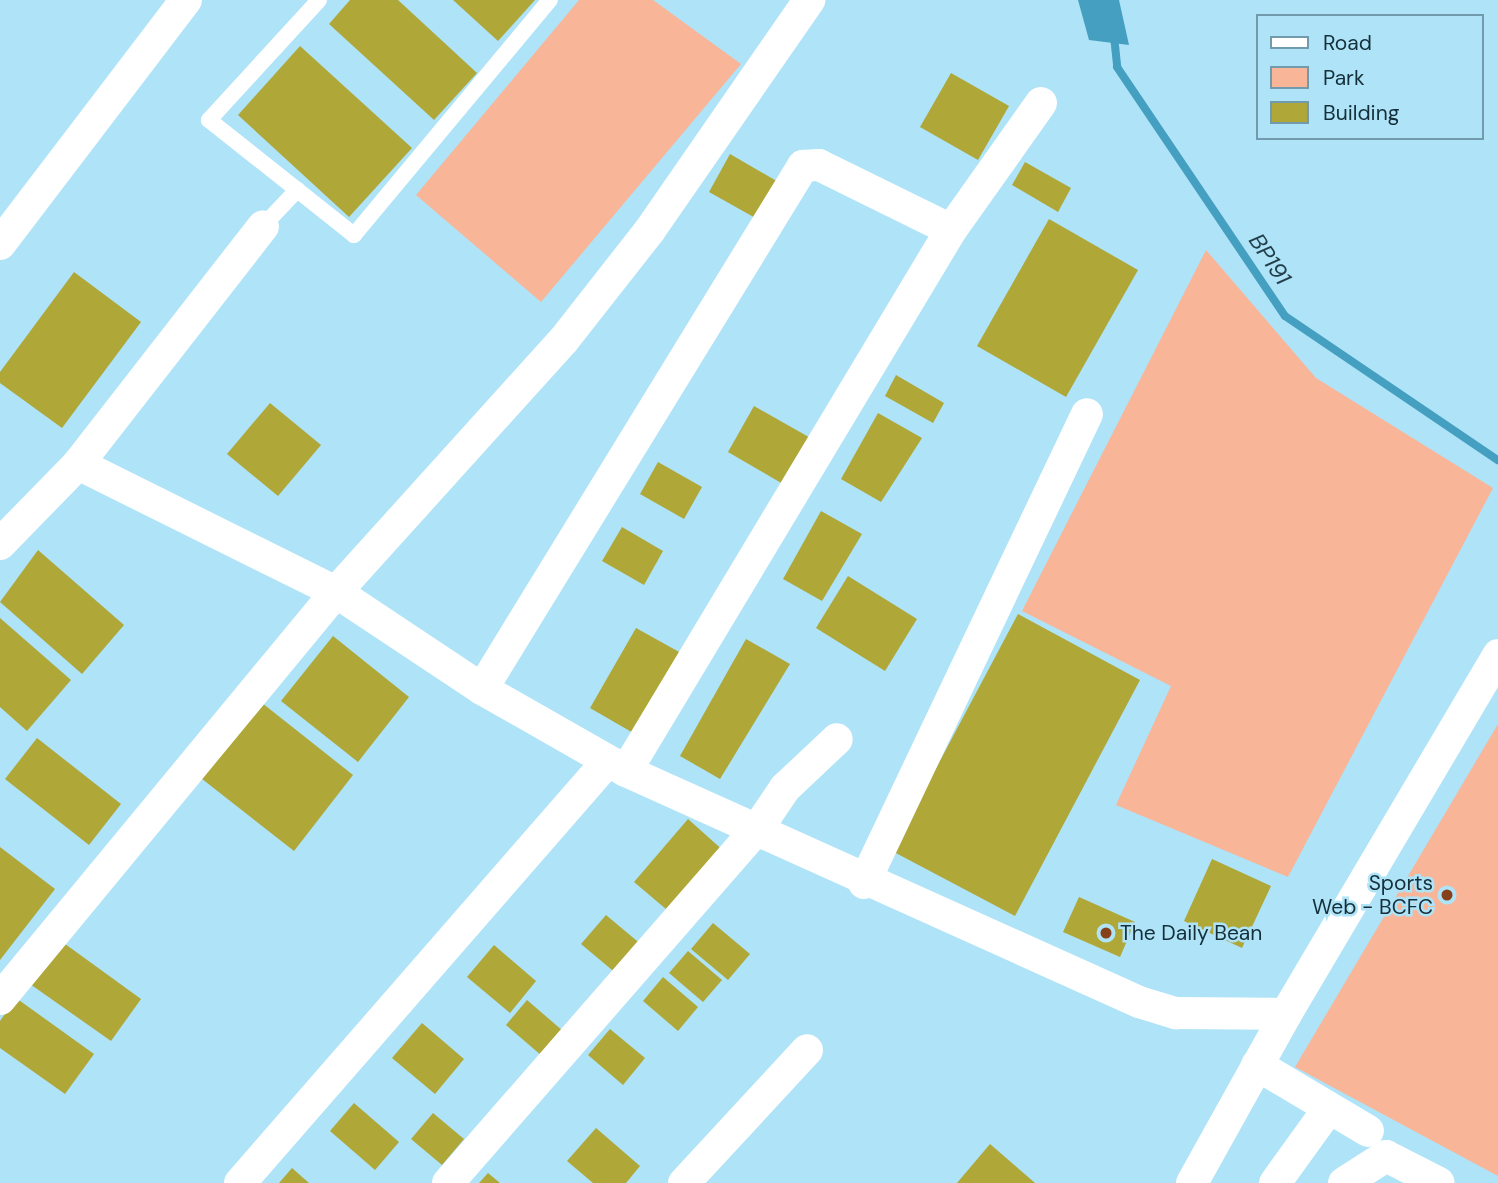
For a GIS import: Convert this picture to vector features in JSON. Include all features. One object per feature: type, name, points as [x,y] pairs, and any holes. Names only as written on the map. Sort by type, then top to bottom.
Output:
[{"type":"street","points":[[0,244],[186,0]]},
{"type":"street","points":[[0,999],[336,592],[563,341],[650,230],[809,0]]},
{"type":"street","points":[[240,1183],[616,767],[951,230],[1041,103]]},
{"type":"street","points":[[482,688],[803,166],[820,165],[951,230]]},
{"type":"street","points":[[0,544],[78,464],[264,226]]},
{"type":"street","points":[[864,883],[1087,414]]},
{"type":"street","points":[[78,464],[336,592],[482,688],[616,767],[758,828],[864,883],[1139,1002],[1176,1013],[1286,1014]]},
{"type":"street","points":[[1192,1183],[1286,1014],[1498,655]]},
{"type":"street","points":[[448,1183],[758,828],[785,788],[837,739]]},
{"type":"street","points":[[684,1183],[807,1050]]},
{"type":"street","points":[[1257,1065],[1368,1131]]},
{"type":"street","points":[[1275,1183],[1329,1108]]},
{"type":"street","points":[[1344,1183],[1386,1156],[1438,1183]]},
{"type":"lane","points":[[319,0],[209,120],[354,235],[550,0]]},
{"type":"lane","points":[[264,226],[297,190]]},
{"type":"green space","points":[[579,0],[653,0],[741,64],[541,302],[416,195]]},
{"type":"green space","points":[[1206,250],[1316,378],[1493,488],[1288,877],[1116,805],[1171,686],[1022,611]]},
{"type":"green space","name":"Sports Web - BCFC","points":[[1498,724],[1498,1176],[1295,1067]]},
{"type":"water","points":[[1078,0],[1119,0],[1129,45],[1089,40]]},
{"type":"building","points":[[350,0],[398,0],[477,73],[434,120],[329,24]]},
{"type":"building","points":[[453,0],[535,0],[498,41]]},
{"type":"building","points":[[300,46],[412,148],[349,217],[238,115]]},
{"type":"building","points":[[951,73],[1009,106],[978,160],[920,127]]},
{"type":"building","points":[[730,154],[780,183],[759,220],[709,192]]},
{"type":"building","points":[[1025,162],[1071,188],[1058,212],[1012,185]]},
{"type":"building","points":[[1049,219],[1138,270],[1066,397],[977,346]]},
{"type":"building","points":[[74,272],[141,322],[62,428],[0,383],[0,372]]},
{"type":"building","points":[[896,375],[944,403],[933,423],[885,396]]},
{"type":"building","points":[[270,403],[321,445],[278,496],[227,454]]},
{"type":"building","points":[[754,406],[814,440],[788,487],[728,452]]},
{"type":"building","points":[[878,413],[922,438],[881,502],[841,479]]},
{"type":"building","points":[[658,462],[702,487],[684,519],[640,494]]},
{"type":"building","points":[[821,511],[862,534],[822,601],[783,579]]},
{"type":"building","points":[[622,527],[663,551],[644,585],[602,561]]},
{"type":"building","points":[[38,550],[124,625],[82,674],[0,602]]},
{"type":"building","points":[[848,576],[917,619],[885,671],[816,628]]},
{"type":"building","points":[[1018,614],[1140,680],[1015,916],[892,851]]},
{"type":"building","points":[[0,618],[71,680],[27,731],[0,707]]},
{"type":"building","points":[[636,628],[681,653],[635,734],[590,708]]},
{"type":"building","points":[[333,636],[409,697],[358,762],[281,701]]},
{"type":"building","points":[[746,639],[790,664],[720,779],[680,756]]},
{"type":"building","points":[[257,699],[353,775],[294,851],[197,775]]},
{"type":"building","points":[[37,738],[121,804],[89,845],[5,779]]},
{"type":"building","points":[[688,819],[726,853],[673,915],[634,882]]},
{"type":"building","points":[[0,847],[55,889],[0,960]]},
{"type":"building","points":[[1212,859],[1271,886],[1242,948],[1184,921]]},
{"type":"building","points":[[1079,897],[1135,922],[1120,957],[1063,932]]},
{"type":"building","points":[[606,915],[643,946],[618,975],[581,944]]},
{"type":"building","points":[[713,923],[750,954],[728,980],[691,949]]},
{"type":"building","points":[[61,941],[141,999],[111,1041],[30,984]]},
{"type":"building","points":[[494,945],[536,981],[510,1013],[467,977]]},
{"type":"building","points":[[688,951],[722,980],[703,1002],[669,973]]},
{"type":"building","points":[[663,977],[698,1007],[678,1031],[643,1001]]},
{"type":"building","points":[[16,998],[94,1054],[65,1094],[0,1048],[0,1021]]},
{"type":"building","points":[[527,1000],[563,1031],[542,1056],[506,1025]]},
{"type":"building","points":[[422,1023],[464,1059],[435,1094],[392,1058]]},
{"type":"building","points":[[610,1029],[645,1058],[623,1085],[588,1055]]},
{"type":"building","points":[[354,1103],[399,1142],[375,1170],[330,1131]]},
{"type":"building","points":[[433,1113],[464,1139],[442,1165],[411,1139]]},
{"type":"building","points":[[596,1128],[640,1166],[626,1183],[593,1183],[567,1161]]},
{"type":"building","points":[[990,1144],[1035,1183],[957,1183]]},
{"type":"building","points":[[292,1168],[309,1183],[279,1183]]},
{"type":"building","points":[[488,1173],[500,1183],[479,1183]]},
{"type":"waterway","name":"BP191","points":[[1114,36],[1117,67],[1285,316],[1498,460]]},
{"type":"place","name":"Sports Web - BCFC","points":[[1447,895]]},
{"type":"place","name":"The Daily Bean","points":[[1106,933]]}]
